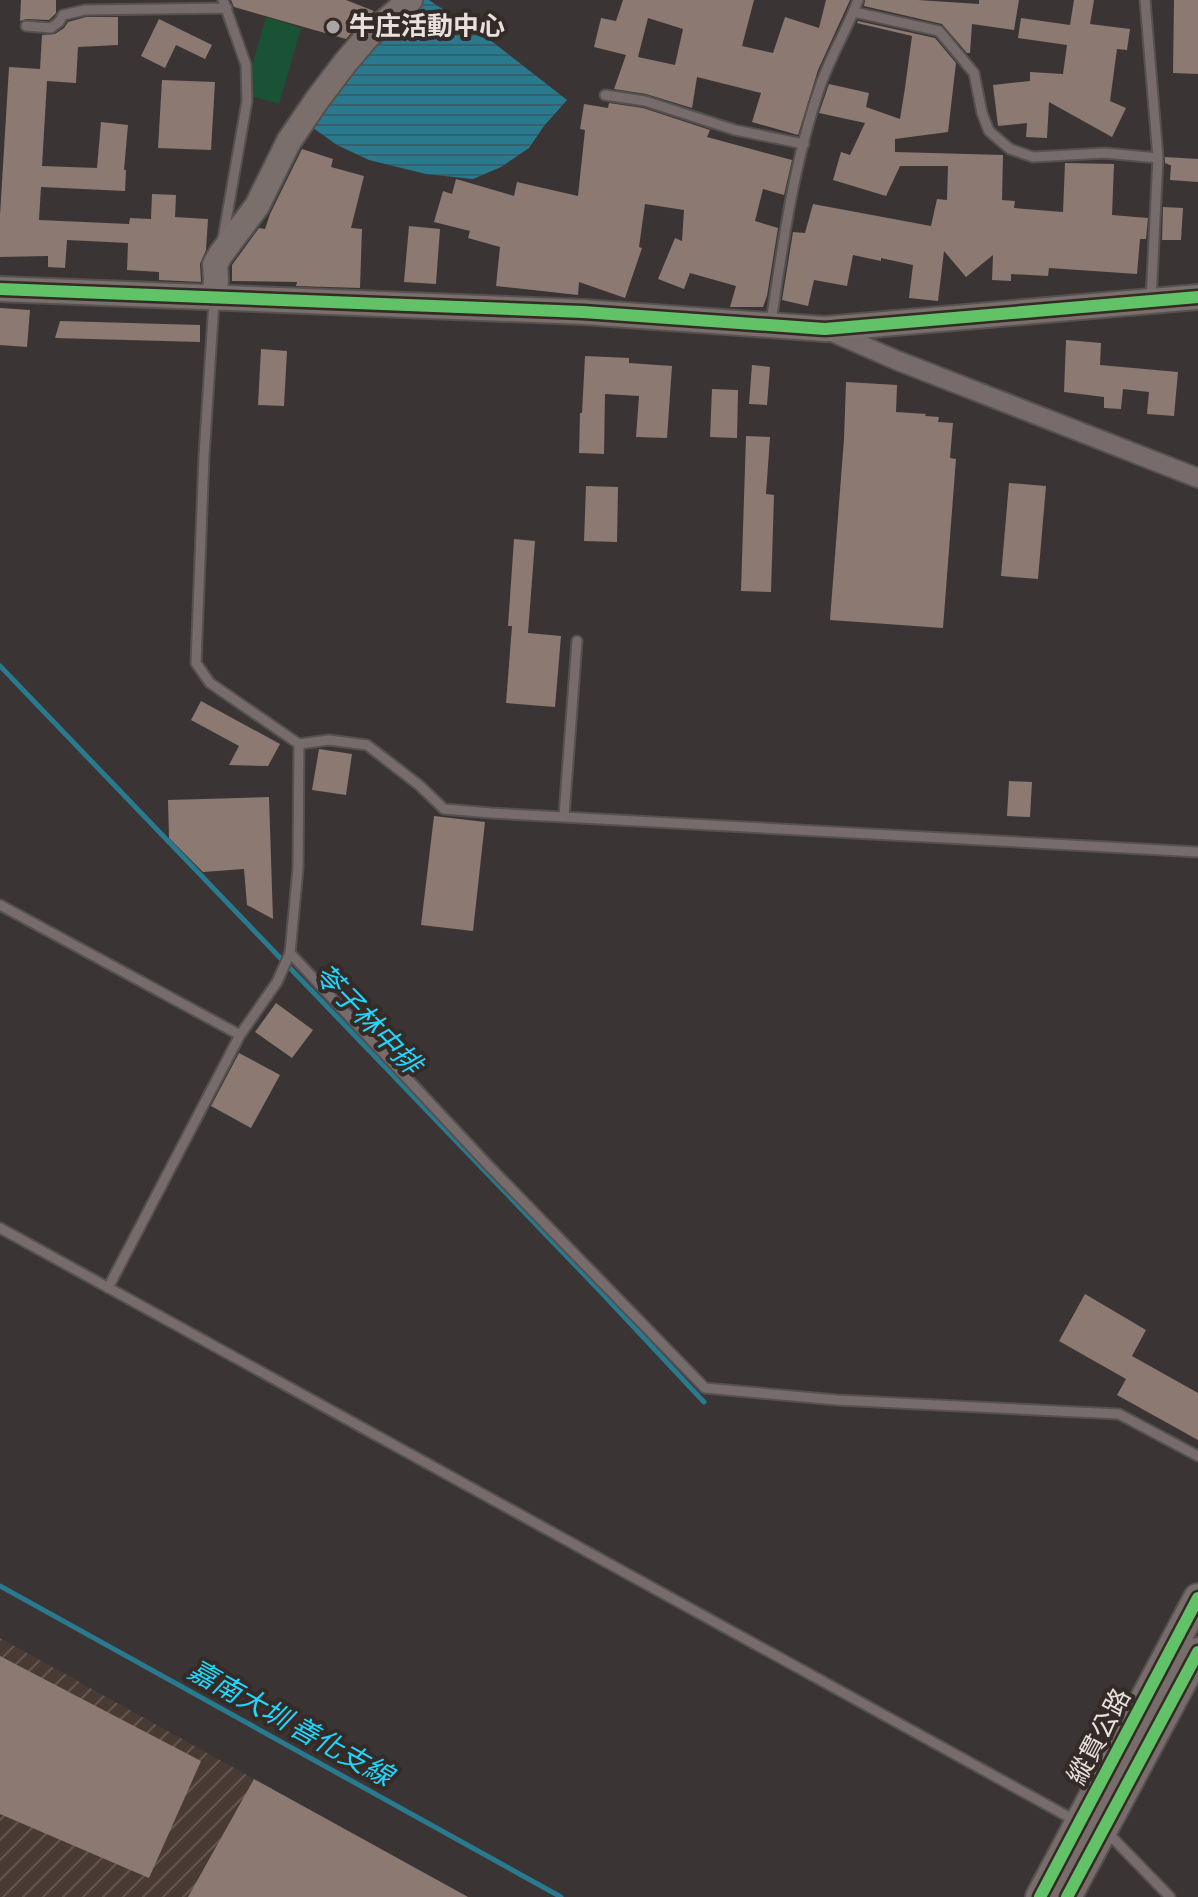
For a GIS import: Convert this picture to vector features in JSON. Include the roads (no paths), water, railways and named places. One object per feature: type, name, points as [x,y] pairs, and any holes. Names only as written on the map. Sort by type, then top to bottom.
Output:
[{"type":"main road","name":"縱貫公路","points":[[1067,1897],[1091,1825],[1198,1598]]},
{"type":"main road","name":"縱貫公路","points":[[1040,1897],[1091,1825],[1198,1652]]},
{"type":"street","points":[[214,298],[215,264],[257,206],[289,141],[368,36],[410,0]]},
{"type":"street","points":[[0,289],[583,312],[825,329],[1198,297]]},
{"type":"street","points":[[825,329],[896,360],[1198,478]]},
{"type":"lane","points":[[770,326],[789,205],[804,144],[821,83],[858,0]]},
{"type":"lane","points":[[1145,0],[1158,158],[1151,301]]},
{"type":"lane","points":[[26,26],[51,28],[63,15],[85,10],[225,4],[246,65],[247,101],[221,254]]},
{"type":"lane","points":[[854,12],[939,31],[974,73],[989,131],[1010,149],[1033,157],[1105,153],[1158,158]]},
{"type":"lane","points":[[605,95],[645,101],[735,130],[804,144]]},
{"type":"lane","points":[[214,298],[196,663],[210,683],[299,744],[329,740],[367,745],[419,785],[444,809],[1198,852]]},
{"type":"lane","points":[[564,816],[577,641]]},
{"type":"lane","points":[[108,1288],[240,1035],[277,982],[289,956],[298,868],[299,744]]},
{"type":"lane","points":[[0,905],[240,1035]]},
{"type":"lane","points":[[289,956],[705,1388],[837,1400],[1119,1414],[1198,1456]]},
{"type":"lane","points":[[0,1228],[1091,1825],[1170,1897]]},
{"type":"water","points":[[423,0],[429,0],[494,43],[567,100],[529,148],[501,167],[473,179],[426,174],[369,160],[337,145],[306,123],[389,26]]},
{"type":"waterway","name":"苓子林中排","points":[[0,666],[704,1402]]},
{"type":"waterway","name":"嘉南大圳 善化支線","points":[[0,1586],[561,1897]]},
{"type":"place","name":"牛庄活動中心","points":[[333,27]]}]
